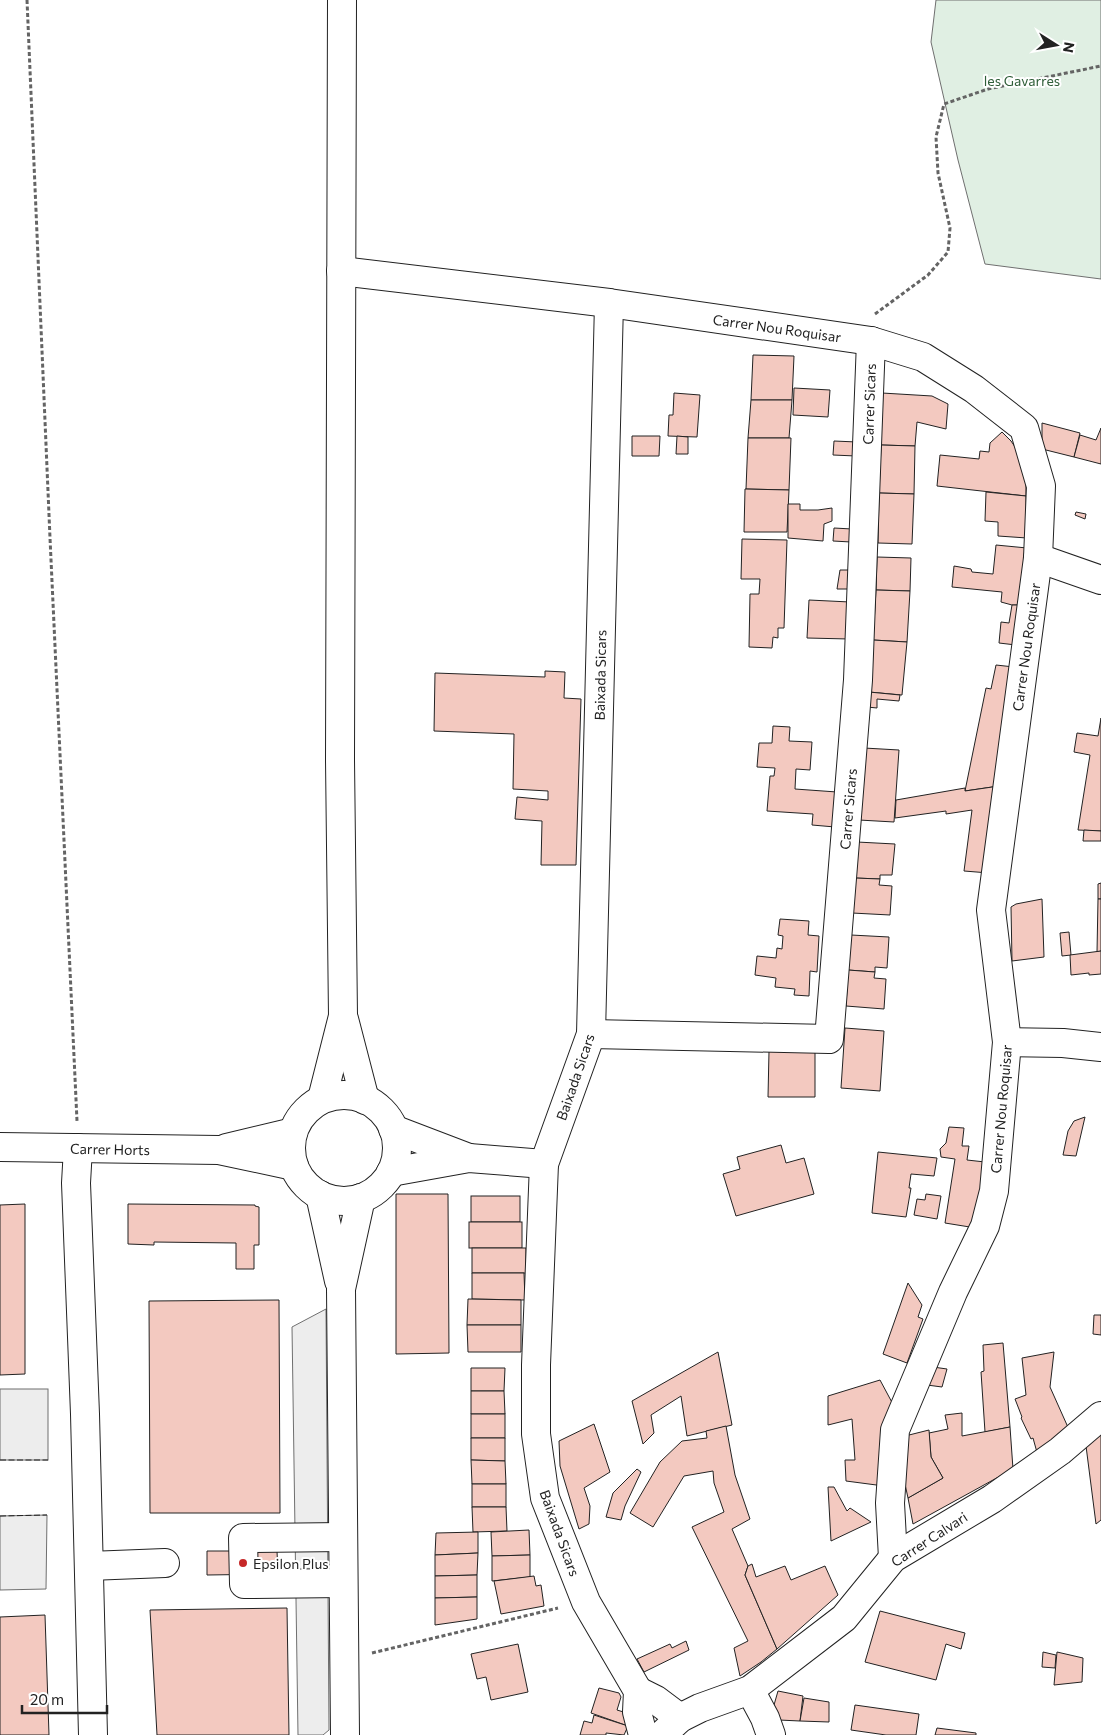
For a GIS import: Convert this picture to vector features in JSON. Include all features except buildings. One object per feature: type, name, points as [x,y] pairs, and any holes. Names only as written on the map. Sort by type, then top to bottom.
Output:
[{"type":"street","points":[[342,0],[340,760],[343,1016],[365,1100]]},
{"type":"street","name":"Carrer Nou Roquisar","points":[[341,271],[609,304],[860,339],[923,357],[974,389],[1024,428],[1040,486],[1038,558],[991,910],[1008,1042],[994,1191],[985,1226],[953,1292],[895,1430],[890,1503],[893,1558]]},
{"type":"street","name":"Baixada Sicars","points":[[609,304],[592,1034],[544,1164],[536,1366],[536,1434],[545,1498],[586,1602],[638,1691]]},
{"type":"street","name":"Carrer Sicars","points":[[592,1034],[829,1039],[858,680],[860,339]]},
{"type":"street","points":[[1038,558],[1101,580]]},
{"type":"street","points":[[322,1100],[343,1016]]},
{"type":"street","points":[[1008,1042],[1063,1043],[1101,1047]]},
{"type":"street","points":[[344,1095],[365,1100],[382,1111],[393,1129],[396,1151],[391,1172],[381,1185],[361,1198],[340,1201],[320,1196],[304,1184],[294,1166],[290,1149],[293,1132],[304,1113],[322,1100],[344,1095]]},
{"type":"street","points":[[393,1129],[469,1158]]},
{"type":"street","name":"Carrer Horts","points":[[219,1150],[293,1132]]},
{"type":"street","name":"Carrer Horts","points":[[0,1147],[219,1150],[294,1166]]},
{"type":"street","points":[[78,1148],[76,1183],[85,1414],[93,1735]]},
{"type":"street","points":[[391,1172],[469,1158],[544,1164]]},
{"type":"street","points":[[320,1196],[341,1289],[344,1735]]},
{"type":"street","points":[[341,1289],[361,1198]]},
{"type":"street","name":"Carrer Calvari","points":[[638,1691],[656,1700],[671,1726],[700,1708],[750,1690],[844,1618],[893,1558],[992,1499],[1060,1451],[1101,1416]]},
{"type":"street","points":[[343,1537],[243,1538],[244,1584],[343,1583]]},
{"type":"street","points":[[89,1566],[165,1564]]},
{"type":"street","points":[[750,1690],[765,1718],[771,1735]]},
{"type":"street","points":[[638,1691],[637,1712],[643,1735]]},
{"type":"path","points":[[27,0],[78,1148]]},
{"type":"path","points":[[860,339],[873,315],[928,276],[948,252],[950,228],[938,173],[936,137],[944,104],[988,89],[1101,66]]},
{"type":"path","points":[[344,1661],[434,1637],[586,1602]]},
{"type":"green space","name":"les Gavarres","points":[[936,0],[1101,0],[1101,279],[985,264],[958,160],[931,42]]},
{"type":"shaded area","points":[[326,1309],[329,1730],[323,1735],[298,1735],[292,1327]]},
{"type":"shaded area","points":[[0,1389],[48,1389],[48,1460],[0,1460]]},
{"type":"shaded area","points":[[47,1515],[46,1589],[0,1590],[0,1516]]},
{"type":"fence","points":[[0,1460],[48,1460]]},
{"type":"fence","points":[[0,1516],[47,1515]]},
{"type":"place","name":"Epsilon Plus","points":[[243,1563]]}]
